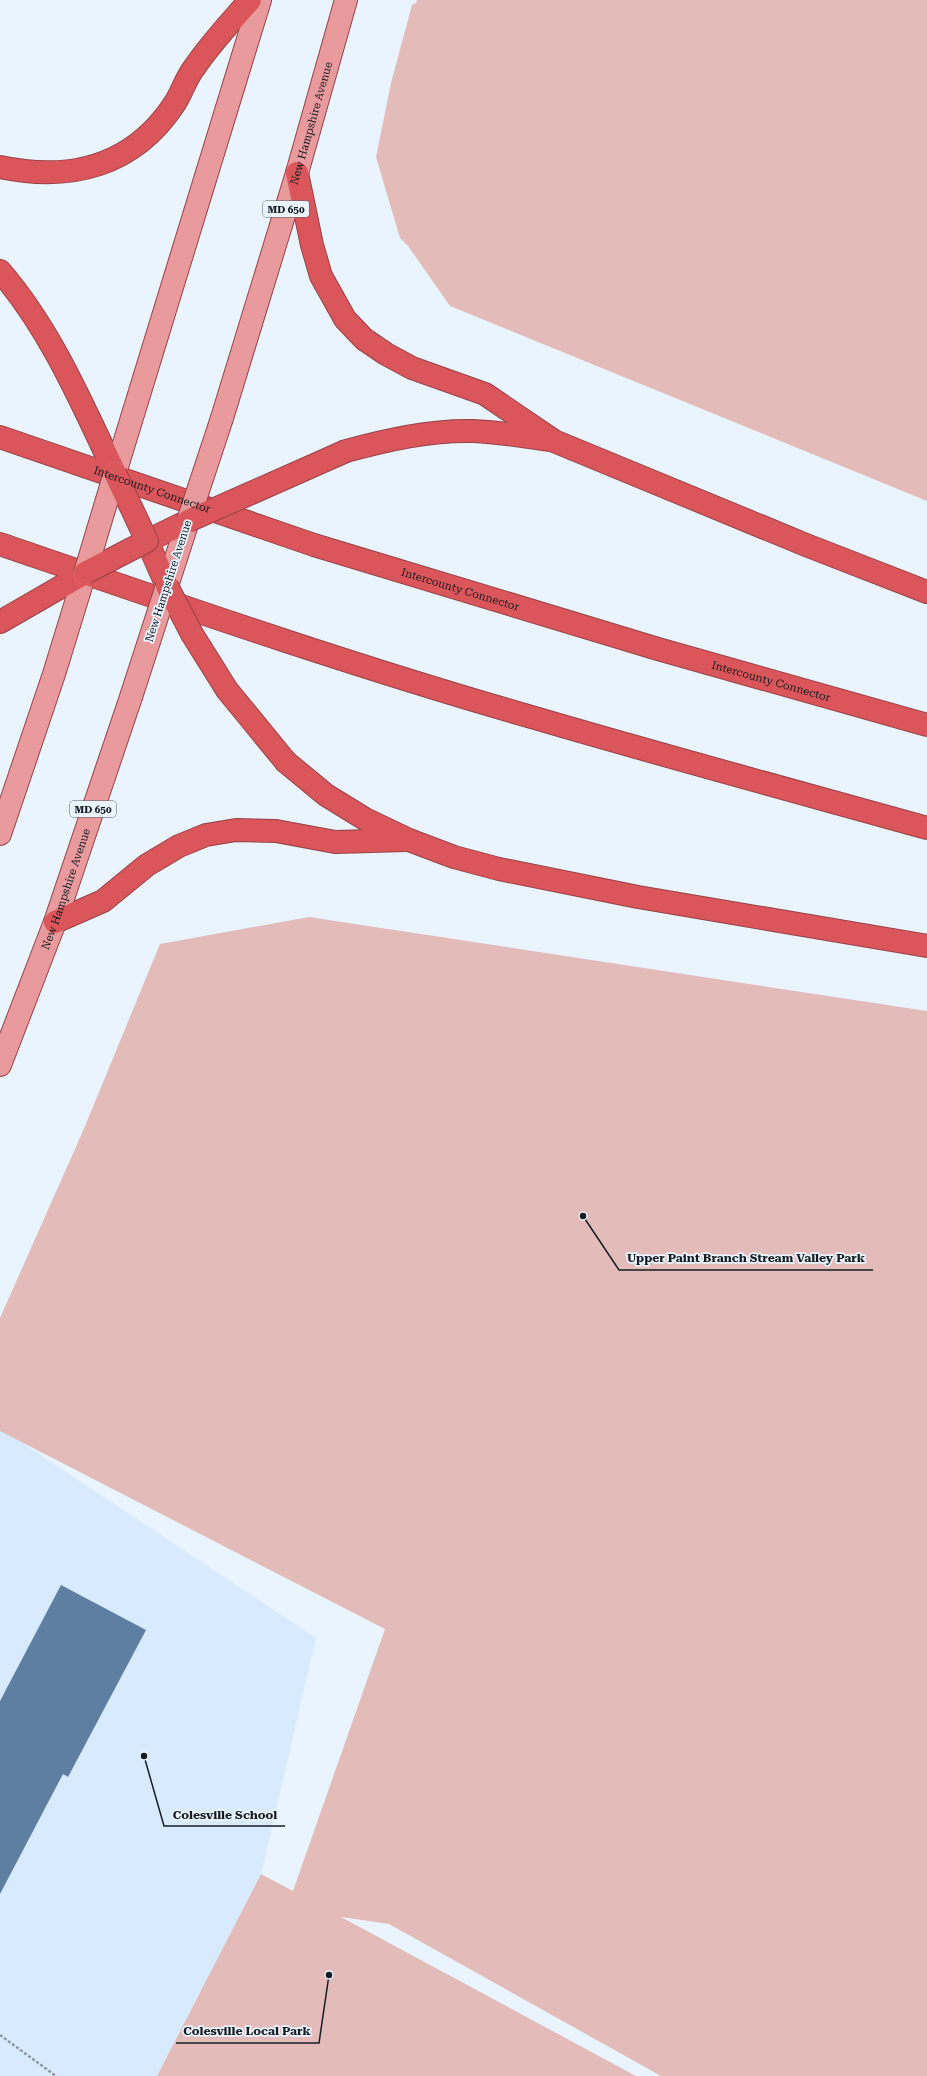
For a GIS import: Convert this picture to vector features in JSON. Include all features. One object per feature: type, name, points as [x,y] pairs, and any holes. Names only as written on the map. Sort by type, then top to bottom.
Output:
[{"type":"highway","points":[[0,167],[31,172],[59,172],[86,169],[114,158],[136,144],[158,125],[176,102],[193,68],[250,0]]},
{"type":"highway","points":[[297,172],[312,245],[322,276],[345,319],[364,339],[386,354],[412,368],[485,394],[554,441],[806,545],[927,592]]},
{"type":"highway","points":[[0,271],[16,290],[56,353],[115,473],[167,586],[192,634],[227,690],[286,762],[326,795],[365,818],[409,840],[454,857],[499,870],[638,896],[927,946]]},
{"type":"highway","points":[[0,622],[85,573],[147,541],[188,521],[346,451],[384,441],[430,433],[465,431],[513,435],[554,441]]},
{"type":"highway","name":"Intercounty Connector","points":[[0,437],[314,545],[658,649],[927,724]]},
{"type":"highway","points":[[0,544],[176,605],[527,716],[927,828]]},
{"type":"highway","points":[[55,922],[103,901],[147,865],[179,846],[206,835],[236,830],[276,831],[335,842],[409,840]]},
{"type":"main road","points":[[0,834],[54,674],[260,0]]},
{"type":"main road","name":"New Hampshire Avenue","points":[[0,1065],[55,922],[131,697],[222,418],[297,172],[346,0]]},
{"type":"path","points":[[0,2035],[56,2076]]},
{"type":"shaded area","points":[[417,0],[927,0],[927,501],[450,306],[408,246],[400,238],[376,157],[391,83],[412,5],[416,3]]},
{"type":"shaded area","points":[[309,917],[927,1011],[927,2076],[661,2076],[389,1924],[341,1917],[636,2076],[157,2076],[261,1874],[293,1891],[385,1629],[0,1431],[0,1318],[83,1131],[160,944]]},
{"type":"shaded area","points":[[0,1428],[316,1638],[261,1874],[157,2076],[0,2076]]},
{"type":"building","points":[[61,1585],[146,1630],[68,1777],[63,1774],[0,1894],[0,1701]]},
{"type":"place","name":"Upper Paint Branch Stream Valley Park","points":[[583,1216]]},
{"type":"place","name":"Colesville School","points":[[144,1756]]},
{"type":"place","name":"Colesville Local Park","points":[[329,1975]]}]
